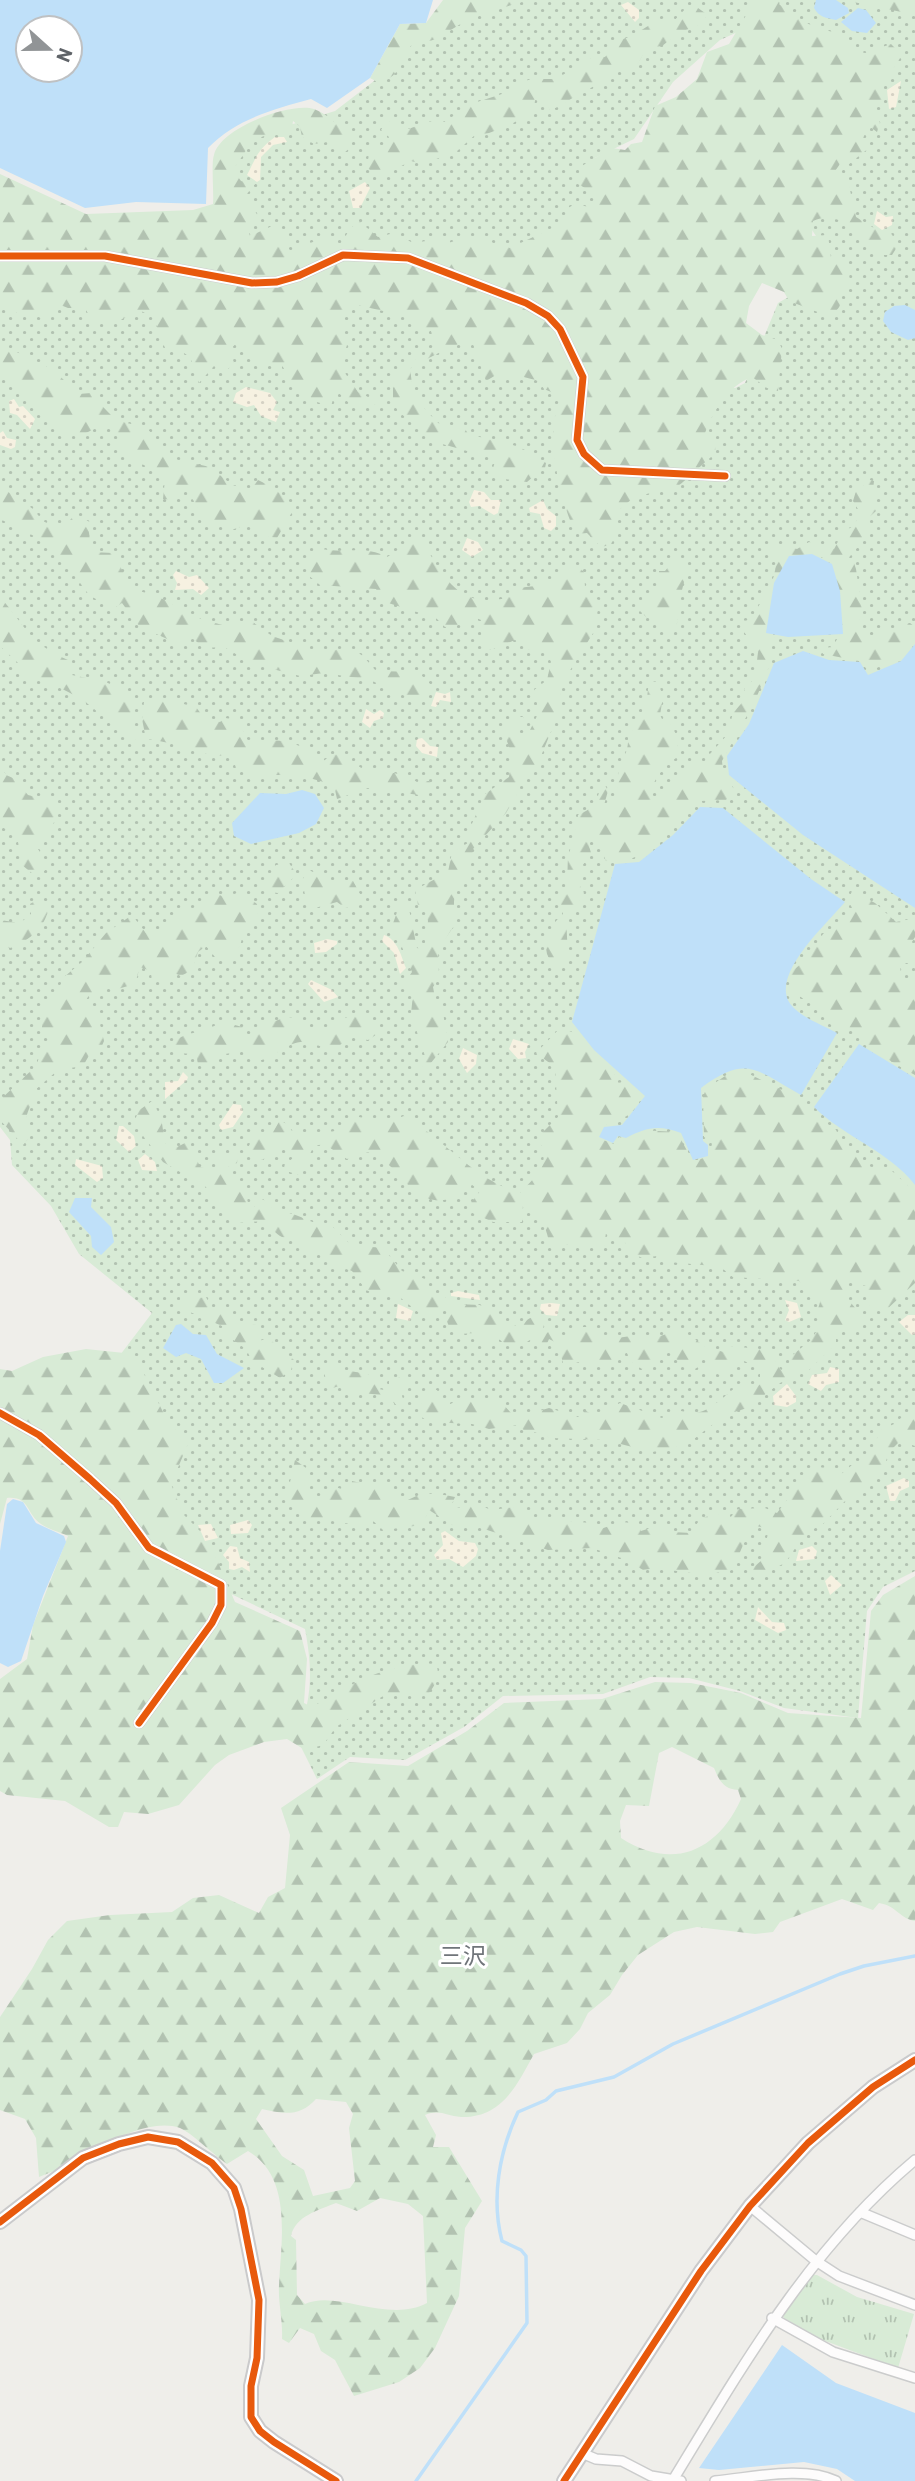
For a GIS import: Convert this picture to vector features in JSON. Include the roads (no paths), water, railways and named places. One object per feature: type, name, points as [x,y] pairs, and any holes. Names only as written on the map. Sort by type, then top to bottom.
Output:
[{"type":"street","points":[[0,256],[105,256],[252,283],[277,282],[298,276],[342,255],[356,253],[408,258],[526,303],[548,316],[560,329],[568,350],[582,369],[577,440],[593,464],[602,470],[725,476]]},
{"type":"street","points":[[0,1413],[40,1435],[99,1487],[116,1503],[149,1548],[221,1586],[221,1605],[212,1623],[139,1723]]},
{"type":"street","points":[[564,2481],[701,2271],[750,2206],[808,2143],[873,2087],[915,2060]]},
{"type":"street","points":[[0,2222],[83,2158],[119,2144],[148,2137],[178,2142],[212,2163],[226,2175],[238,2198],[259,2300],[257,2358],[251,2386],[251,2417],[260,2431],[274,2442],[336,2481]]},
{"type":"street","points":[[584,2454],[596,2459],[622,2461],[651,2476],[677,2480],[772,2318],[816,2261],[860,2212],[915,2160]]},
{"type":"street","points":[[750,2206],[816,2261],[859,2286],[915,2305]]},
{"type":"street","points":[[860,2212],[915,2235]]},
{"type":"street","points":[[772,2318],[833,2352],[915,2378]]},
{"type":"street","points":[[715,2481],[761,2474],[820,2475],[836,2481]]},
{"type":"water","points":[[0,0],[433,0],[426,23],[400,24],[370,78],[327,108],[311,99],[255,117],[219,138],[208,148],[206,204],[136,202],[85,208],[0,168]]},
{"type":"water","points":[[816,0],[836,0],[848,8],[849,13],[836,20],[823,17],[814,8]]},
{"type":"water","points":[[858,8],[866,10],[876,23],[867,33],[852,31],[841,22]]},
{"type":"water","points":[[905,305],[915,310],[915,338],[908,340],[891,332],[883,321],[885,312],[894,306]]},
{"type":"water","points":[[812,554],[832,564],[840,591],[843,634],[788,637],[766,633],[774,583],[789,556]]},
{"type":"water","points":[[915,644],[915,908],[803,835],[729,775],[727,756],[749,724],[774,663],[803,651],[829,660],[860,662],[868,675],[901,661]]},
{"type":"water","points":[[302,790],[315,794],[324,808],[316,824],[299,833],[251,844],[234,836],[232,823],[260,793],[286,794]]},
{"type":"water","points":[[700,807],[723,808],[811,879],[845,902],[801,953],[786,984],[787,997],[795,1009],[837,1033],[801,1095],[751,1069],[730,1071],[717,1078],[701,1088],[703,1141],[708,1145],[708,1156],[693,1160],[681,1133],[673,1130],[658,1128],[626,1138],[618,1136],[613,1143],[599,1137],[604,1127],[622,1125],[645,1096],[594,1050],[572,1022],[615,864],[639,862],[673,835]]},
{"type":"water","points":[[859,1044],[915,1078],[915,1185],[880,1153],[826,1118],[814,1107]]},
{"type":"water","points":[[75,1198],[92,1198],[91,1207],[111,1227],[114,1242],[101,1255],[92,1247],[91,1236],[69,1212]]},
{"type":"water","points":[[181,1324],[193,1334],[206,1335],[217,1354],[244,1368],[223,1383],[214,1383],[201,1359],[186,1353],[176,1357],[163,1348],[176,1325]]},
{"type":"water","points":[[13,1499],[23,1502],[36,1523],[64,1536],[66,1542],[43,1596],[21,1661],[8,1667],[0,1663],[0,1551],[7,1504]]},
{"type":"water","points":[[782,2345],[836,2383],[915,2413],[915,2481],[855,2481],[837,2469],[804,2462],[719,2470],[699,2468]]},
{"type":"waterway","points":[[416,2481],[527,2323],[526,2256],[521,2250],[502,2241],[497,2209],[502,2159],[518,2112],[546,2100],[556,2091],[614,2077],[673,2044],[840,1974],[864,1966],[915,1956]]},
{"type":"district","name":"三沢","points":[[463,1955]]}]
